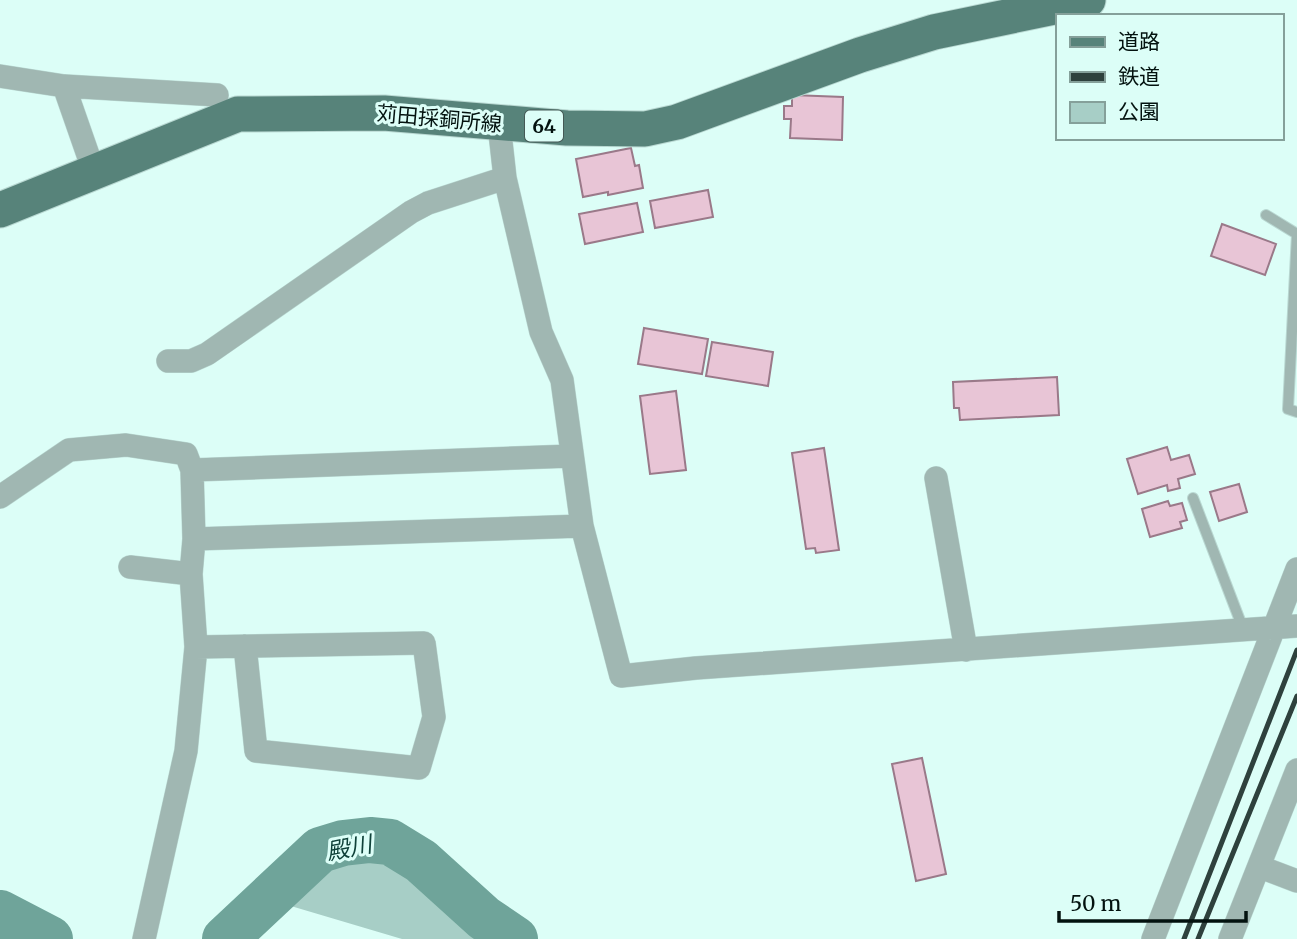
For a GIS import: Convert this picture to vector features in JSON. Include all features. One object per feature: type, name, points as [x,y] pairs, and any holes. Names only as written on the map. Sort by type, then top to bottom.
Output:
[{"type":"main road","name":"苅田採銅所線","points":[[0,210],[238,114],[384,113],[567,128],[645,128],[677,122],[820,68],[934,32],[1088,0]]},
{"type":"street","points":[[0,76],[64,86],[217,95]]},
{"type":"street","points":[[64,86],[94,172]]},
{"type":"street","points":[[499,124],[505,177],[541,332],[562,380],[582,526],[621,676],[696,668],[1286,626]]},
{"type":"street","points":[[168,361],[191,362],[207,354],[411,212],[428,203],[505,177]]},
{"type":"street","points":[[0,497],[69,450],[127,444],[187,454],[192,470],[194,539],[191,574],[196,647],[186,751],[144,939]]},
{"type":"street","points":[[192,470],[572,456]]},
{"type":"street","points":[[936,478],[966,650]]},
{"type":"street","points":[[194,539],[582,526]]},
{"type":"street","points":[[130,568],[191,574]]},
{"type":"street","points":[[1153,939],[1286,626],[1297,569]]},
{"type":"street","points":[[196,647],[245,646],[424,643],[434,717],[419,768],[256,751],[245,646]]},
{"type":"street","points":[[1230,939],[1297,770]]},
{"type":"street","points":[[1260,867],[1297,881]]},
{"type":"lane","points":[[1266,215],[1297,234],[1288,409],[1297,412]]},
{"type":"lane","points":[[1193,498],[1244,631]]},
{"type":"green space","points":[[372,847],[400,861],[471,923],[499,939],[402,939],[274,901],[332,859]]},
{"type":"building","points":[[792,95],[843,97],[842,140],[790,138],[791,119],[784,119],[784,106],[792,106]]},
{"type":"building","points":[[631,148],[635,166],[639,165],[643,188],[583,197],[576,159]]},
{"type":"building","points":[[708,190],[713,217],[655,228],[650,201]]},
{"type":"building","points":[[637,203],[643,232],[585,244],[579,214]]},
{"type":"building","points":[[1222,224],[1276,244],[1265,275],[1211,256]]},
{"type":"building","points":[[644,328],[708,339],[702,374],[638,364]]},
{"type":"building","points":[[712,342],[773,352],[768,386],[706,376]]},
{"type":"building","points":[[1057,377],[1059,415],[960,420],[959,408],[954,408],[953,382]]},
{"type":"building","points":[[676,391],[686,470],[650,474],[640,396]]},
{"type":"building","points":[[1167,447],[1171,460],[1189,455],[1195,474],[1178,479],[1180,488],[1168,491],[1167,485],[1138,494],[1127,459]]},
{"type":"building","points":[[824,448],[839,550],[816,553],[815,548],[806,549],[792,453]]},
{"type":"building","points":[[1239,484],[1247,512],[1219,521],[1210,492]]},
{"type":"building","points":[[1168,501],[1170,506],[1182,503],[1187,520],[1180,522],[1182,528],[1150,537],[1142,509]]},
{"type":"building","points":[[922,758],[946,874],[916,881],[892,764]]},
{"type":"waterway","name":"殿川","points":[[225,939],[320,850],[343,843],[370,840],[390,842],[421,861],[484,918],[515,939]]},
{"type":"waterway","name":"殿川","points":[[0,913],[50,939]]},
{"type":"railway","points":[[1184,939],[1297,650]]},
{"type":"railway","points":[[1198,939],[1297,696]]}]
